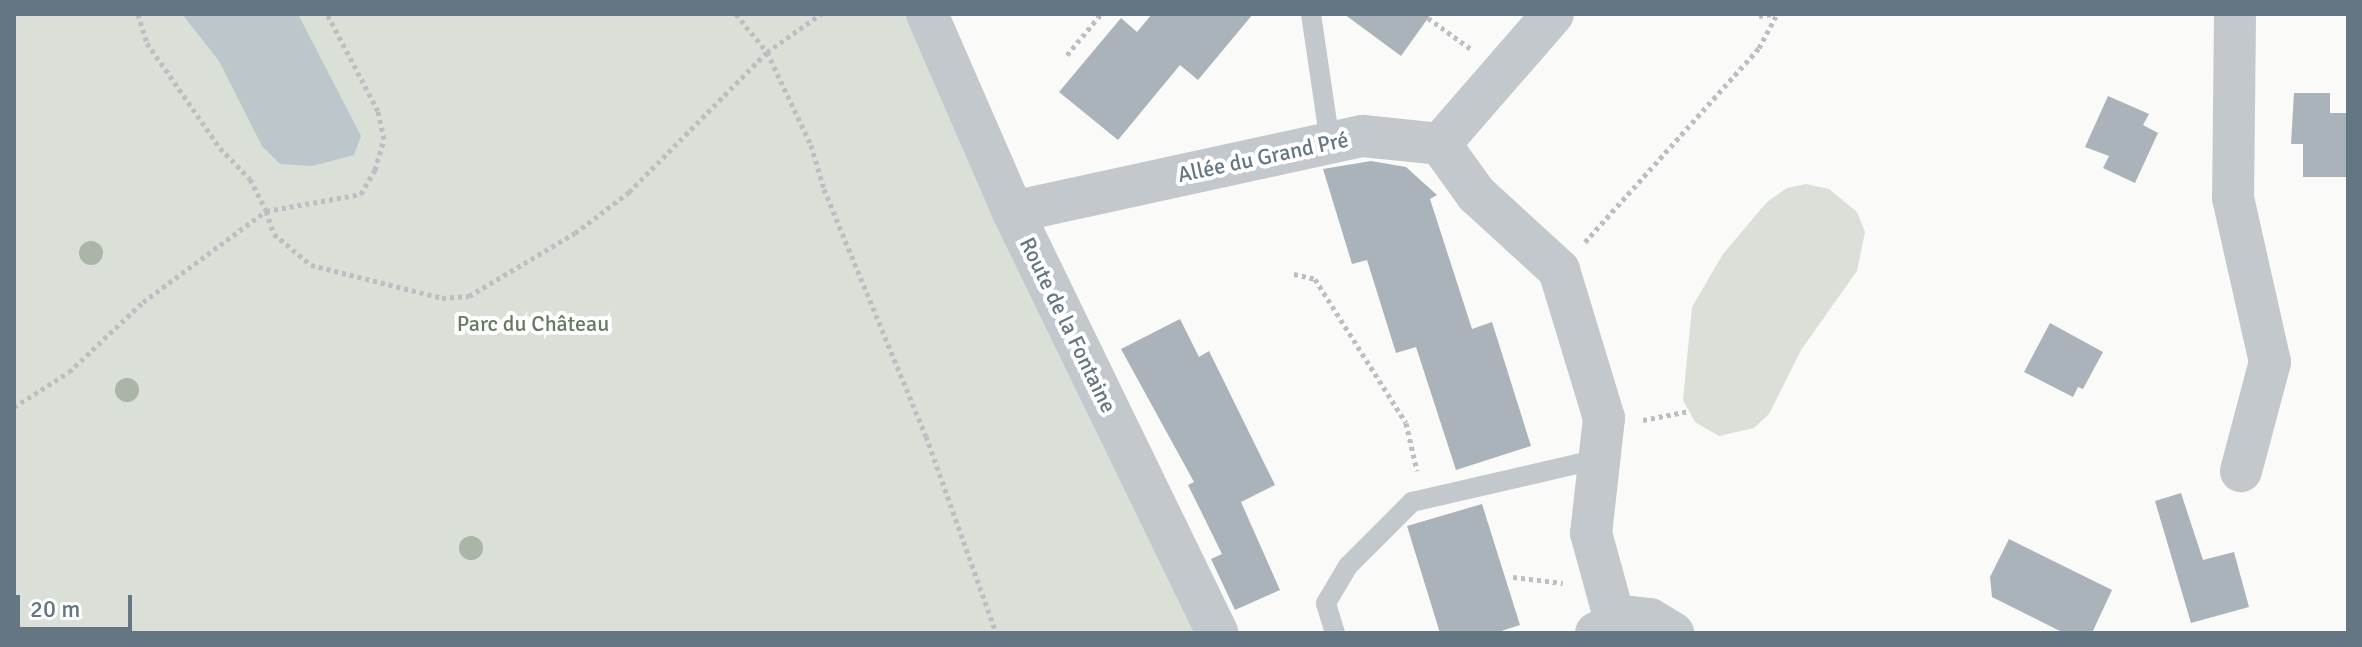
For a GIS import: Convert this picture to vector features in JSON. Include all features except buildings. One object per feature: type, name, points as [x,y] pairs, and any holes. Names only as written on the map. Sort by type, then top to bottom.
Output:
[{"type":"street","name":"Route de la Fontaine","points":[[927,14],[1013,212],[1217,633]]},
{"type":"street","points":[[1553,14],[1440,144],[1476,194],[1559,270],[1604,418],[1591,533],[1606,627],[1650,619],[1673,633]]},
{"type":"street","points":[[2235,14],[2233,198],[2270,362],[2241,471]]},
{"type":"street","name":"Allée du Grand Pré","points":[[1013,212],[1363,136],[1440,144]]},
{"type":"lane","points":[[1311,14],[1330,143]]},
{"type":"lane","points":[[1335,633],[1326,603],[1348,566],[1412,502],[1598,459]]},
{"type":"path","points":[[138,14],[147,43],[220,148],[250,179],[274,234],[311,265],[442,298],[469,296],[563,240],[629,192],[767,52],[821,14]]},
{"type":"path","points":[[14,407],[69,372],[143,302],[266,211],[361,194],[375,170],[384,139],[378,111],[327,14]]},
{"type":"path","points":[[736,14],[767,52],[811,145],[824,189],[926,436],[996,633]]},
{"type":"path","points":[[1067,55],[1101,14]]},
{"type":"path","points":[[1759,16],[1775,14]]},
{"type":"path","points":[[1559,270],[1759,48],[1775,14]]},
{"type":"path","points":[[1428,18],[1504,73]]},
{"type":"path","points":[[1294,274],[1315,279],[1406,423],[1425,499]]},
{"type":"green space","name":"Parc du Château","points":[[14,14],[908,14],[1195,633],[14,633]]},
{"type":"green space","points":[[1806,184],[1829,189],[1857,212],[1865,232],[1857,271],[1801,350],[1769,414],[1754,428],[1719,436],[1695,422],[1683,400],[1692,307],[1723,254],[1767,202],[1787,188]]},
{"type":"shaded area","points":[[182,14],[298,14],[361,136],[354,155],[312,166],[280,164],[262,146],[219,61]]}]
